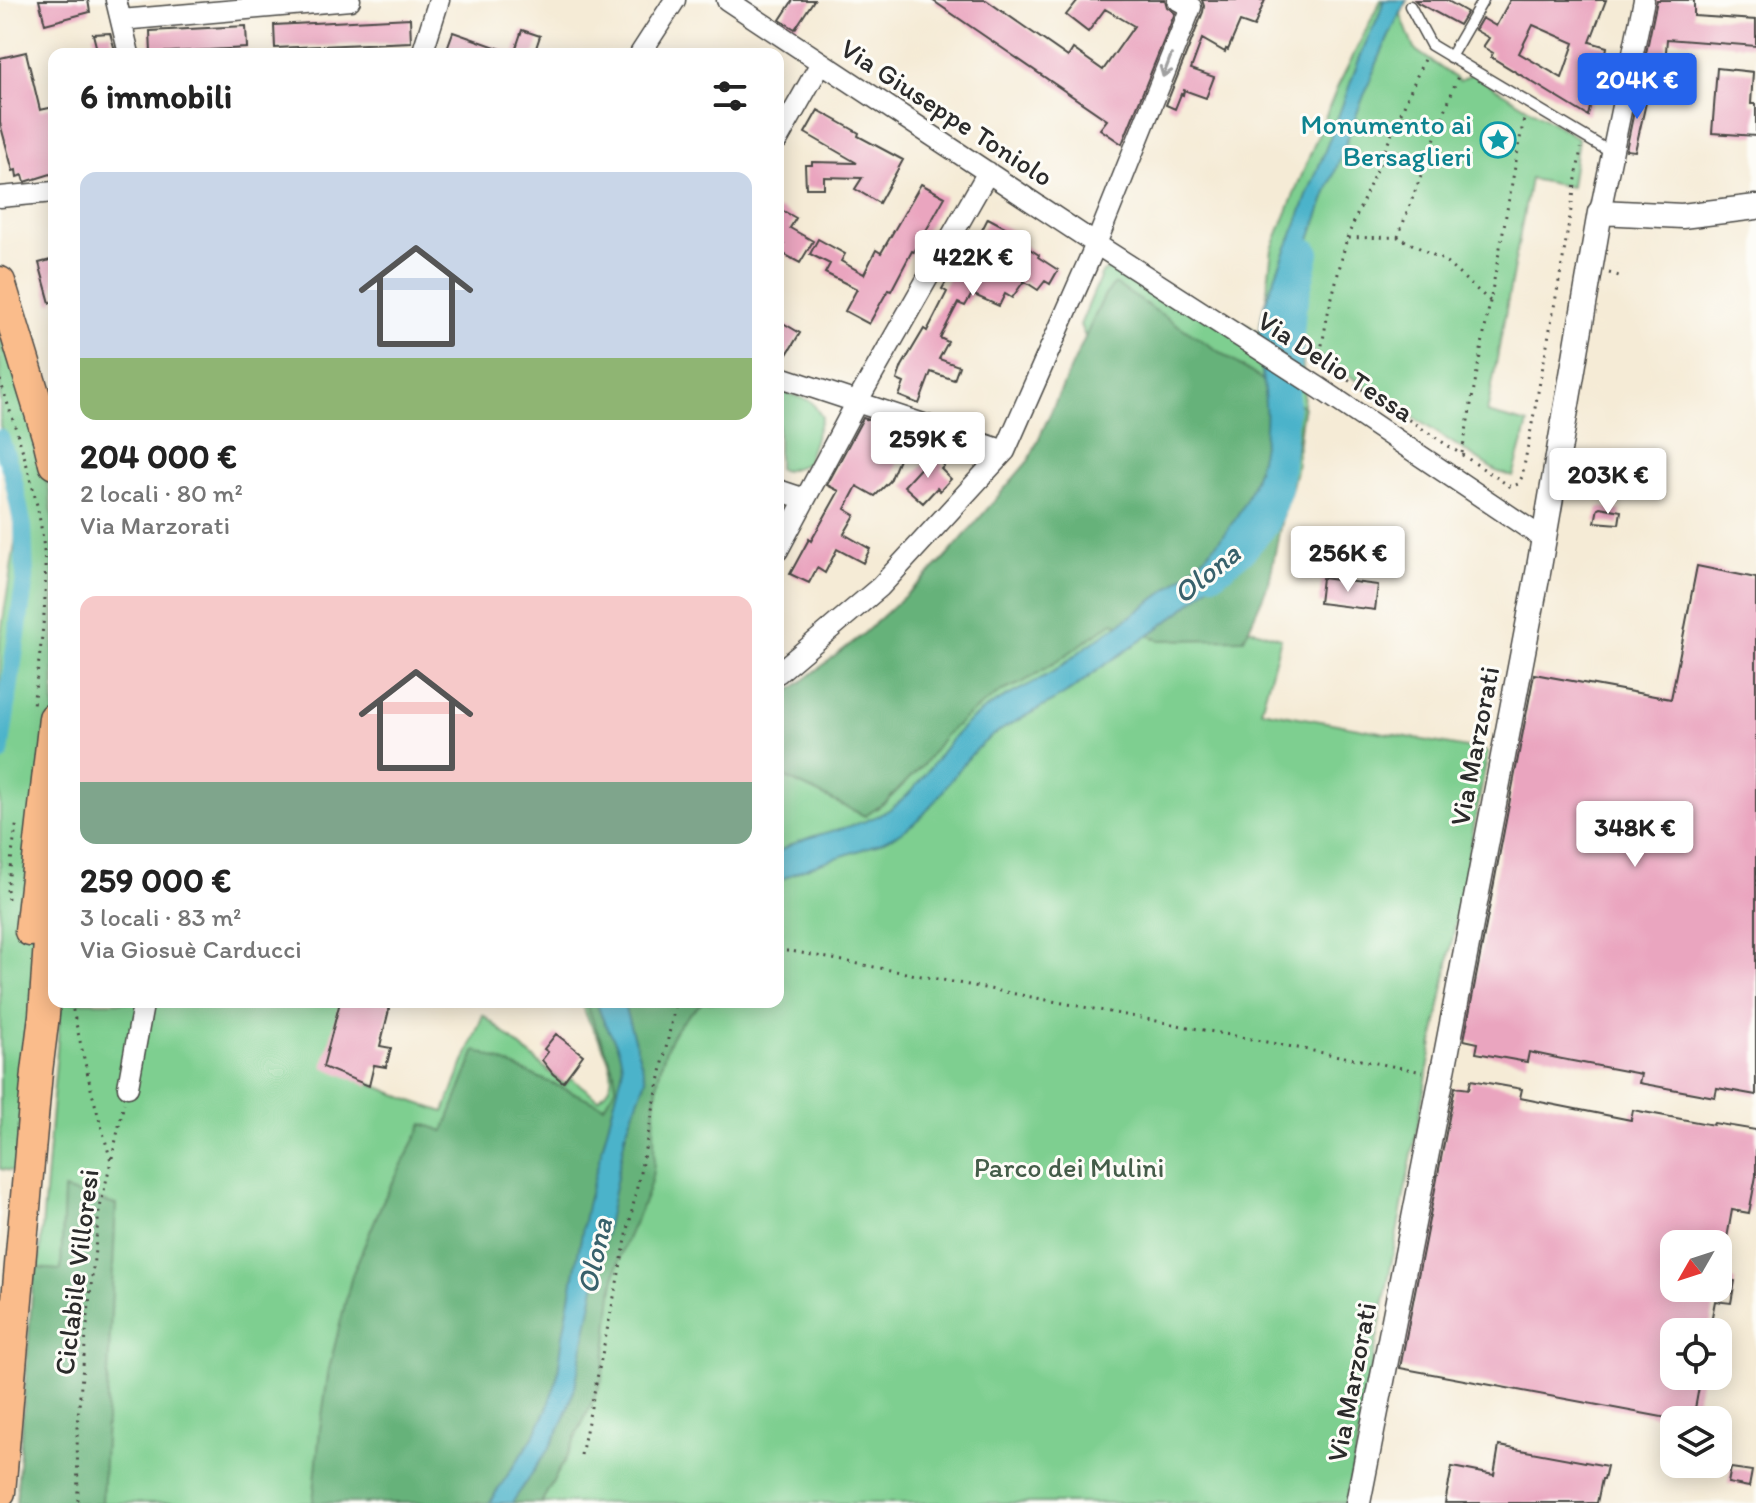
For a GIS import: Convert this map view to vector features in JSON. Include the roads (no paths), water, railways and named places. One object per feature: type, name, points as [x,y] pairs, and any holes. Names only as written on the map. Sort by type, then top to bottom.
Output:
[{"type":"main road","points":[[0,282],[48,439]]},
{"type":"main road","points":[[37,1072],[28,960],[44,712]]},
{"type":"main road","points":[[0,1492],[48,956]]},
{"type":"street","points":[[128,48],[118,10],[350,0]]},
{"type":"street","points":[[424,48],[439,0]]},
{"type":"street","points":[[644,48],[675,0]]},
{"type":"street","name":"Via Giuseppe Toniolo","points":[[727,0],[1096,244]]},
{"type":"street","points":[[784,668],[880,587],[1005,451],[1096,244],[1191,7],[1178,0]]},
{"type":"street","name":"Via Marzorati","points":[[1358,1503],[1544,539],[1600,212],[1644,0]]},
{"type":"street","points":[[784,128],[821,63]]},
{"type":"street","points":[[784,539],[857,402],[988,172]]},
{"type":"street","points":[[0,197],[48,193]]},
{"type":"street","points":[[1600,212],[1682,216],[1756,207]]},
{"type":"street","name":"Via Delio Tessa","points":[[1096,244],[1318,387],[1544,539]]},
{"type":"street","points":[[784,378],[1005,451]]},
{"type":"street","points":[[784,492],[805,499]]},
{"type":"street","points":[[128,1087],[142,1008]]},
{"type":"lane","points":[[1450,57],[1483,0]]},
{"type":"lane","points":[[1410,6],[1431,45],[1612,153]]},
{"type":"water","points":[[1384,0],[1407,0],[1364,97],[1300,271],[1282,347],[1287,389],[1284,449],[1278,480],[1266,513],[1254,534],[1229,566],[1181,611],[1071,690],[987,740],[918,820],[906,829],[875,845],[784,879],[784,849],[805,839],[863,822],[890,809],[912,790],[967,723],[996,702],[1055,670],[1162,594],[1204,557],[1239,513],[1255,478],[1264,436],[1265,405],[1259,342],[1264,308]]},
{"type":"water","points":[[599,1008],[625,1008],[646,1079],[626,1132],[575,1387],[564,1420],[550,1447],[512,1503],[489,1503],[533,1437],[557,1380],[587,1205],[622,1073],[616,1043]]},
{"type":"waterway","name":"Olona","points":[[1214,571],[1244,547],[1264,524],[1277,488],[1291,309],[1305,253]]},
{"type":"waterway","points":[[0,438],[12,473],[23,527],[25,578],[0,753]]},
{"type":"place","name":"Monumento ai Bersaglieri","points":[[1498,140]]},
{"type":"park label","name":"Parco dei Mulini","points":[[1069,1167]]}]
